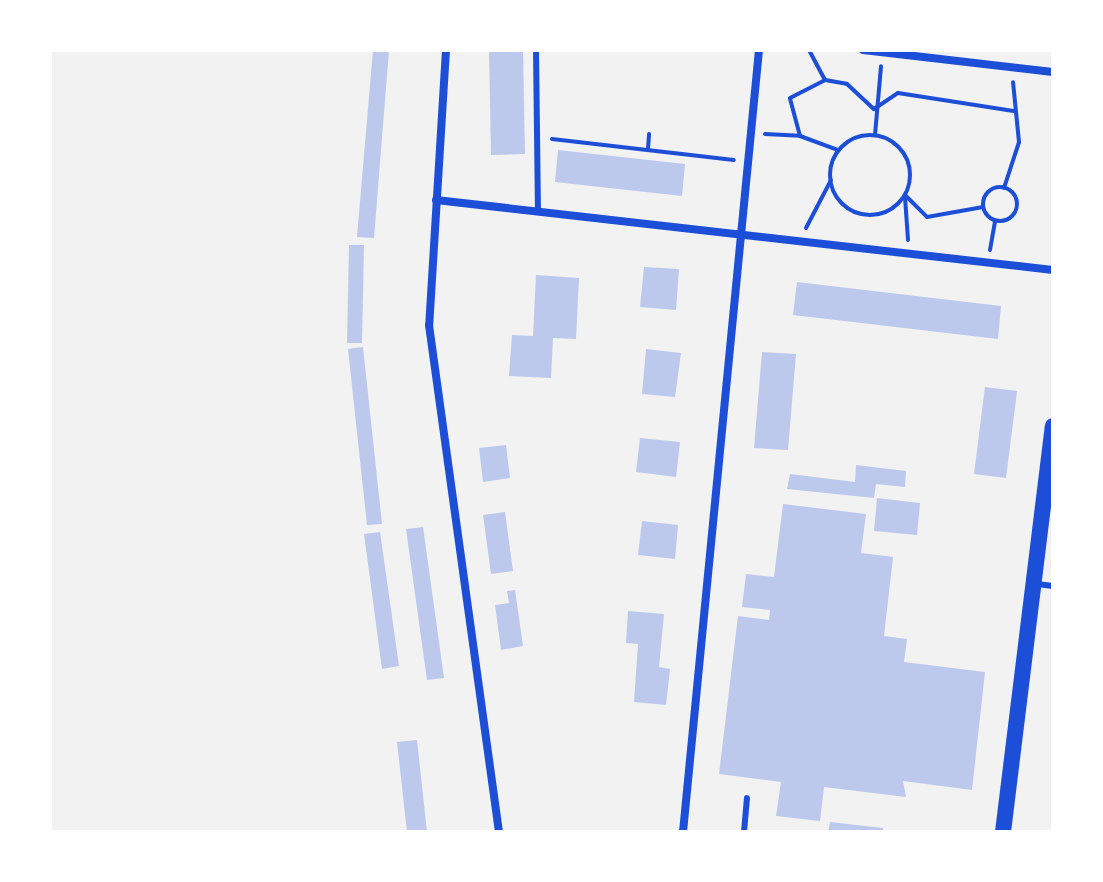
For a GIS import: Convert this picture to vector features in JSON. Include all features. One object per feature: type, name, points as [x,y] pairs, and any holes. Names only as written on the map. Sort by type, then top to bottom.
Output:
[{"type":"main road","points":[[1003,832],[1053,426]]},
{"type":"street","points":[[446,50],[429,325],[499,832]]},
{"type":"street","points":[[683,832],[759,50]]},
{"type":"street","points":[[863,50],[1053,72]]},
{"type":"street","points":[[436,200],[1053,270]]},
{"type":"lane","points":[[536,50],[533,137],[538,210]]},
{"type":"lane","points":[[1034,583],[1053,586]]},
{"type":"lane","points":[[744,832],[747,798]]},
{"type":"path","points":[[809,50],[825,80]]},
{"type":"path","points":[[875,135],[874,109],[883,52]]},
{"type":"path","points":[[988,262],[995,221],[1016,208],[1004,188],[1019,142],[1012,67]]},
{"type":"path","points":[[800,136],[790,98],[825,80],[847,84],[874,109]]},
{"type":"path","points":[[874,109],[898,93],[1014,111]]},
{"type":"path","points":[[648,149],[649,134]]},
{"type":"path","points":[[751,134],[800,136],[839,151],[875,135]]},
{"type":"path","points":[[875,135],[907,159],[907,253]]},
{"type":"path","points":[[533,137],[748,161]]},
{"type":"path","points":[[801,239],[831,180],[839,151]]},
{"type":"path","points":[[831,180],[842,203],[864,214],[889,210],[905,195]]},
{"type":"path","points":[[983,207],[991,190],[1004,188]]},
{"type":"path","points":[[905,195],[927,217],[983,207]]},
{"type":"path","points":[[983,207],[995,221]]},
{"type":"building","points":[[373,50],[389,50],[374,238],[357,237]]},
{"type":"building","points":[[489,50],[523,50],[525,154],[491,155]]},
{"type":"building","points":[[558,150],[685,164],[682,196],[555,182]]},
{"type":"building","points":[[349,245],[364,245],[362,343],[347,343]]},
{"type":"building","points":[[644,267],[679,269],[676,310],[640,307]]},
{"type":"building","points":[[536,275],[579,278],[576,339],[553,338],[551,378],[509,376],[512,335],[533,336]]},
{"type":"building","points":[[797,282],[1001,306],[998,339],[793,315]]},
{"type":"building","points":[[363,347],[382,524],[367,525],[348,349]]},
{"type":"building","points":[[646,349],[681,353],[675,397],[642,394]]},
{"type":"building","points":[[762,352],[796,354],[788,450],[754,448]]},
{"type":"building","points":[[985,387],[1017,391],[1006,478],[974,474]]},
{"type":"building","points":[[640,438],[680,442],[676,477],[636,472]]},
{"type":"building","points":[[506,445],[510,478],[483,482],[479,448]]},
{"type":"building","points":[[856,465],[906,471],[905,487],[876,484],[874,498],[787,489],[790,474],[855,482]]},
{"type":"building","points":[[877,498],[920,503],[917,535],[874,531]]},
{"type":"building","points":[[783,504],[866,514],[861,553],[893,557],[884,636],[907,639],[904,662],[985,672],[972,790],[903,781],[906,797],[824,787],[820,821],[776,816],[781,782],[719,774],[738,616],[769,620],[770,610],[742,607],[746,574],[774,577]]},
{"type":"building","points":[[505,512],[513,571],[491,574],[483,515]]},
{"type":"building","points":[[642,521],[678,525],[675,559],[638,555]]},
{"type":"building","points":[[423,527],[444,678],[427,680],[406,529]]},
{"type":"building","points":[[380,532],[399,666],[382,669],[364,534]]},
{"type":"building","points":[[515,590],[523,646],[501,650],[495,605],[509,603],[507,591]]},
{"type":"building","points":[[628,611],[664,614],[659,667],[670,669],[666,705],[634,702],[638,644],[626,643]]},
{"type":"building","points":[[417,740],[427,832],[407,832],[397,742]]},
{"type":"building","points":[[830,822],[883,828],[883,832],[828,832]]}]
